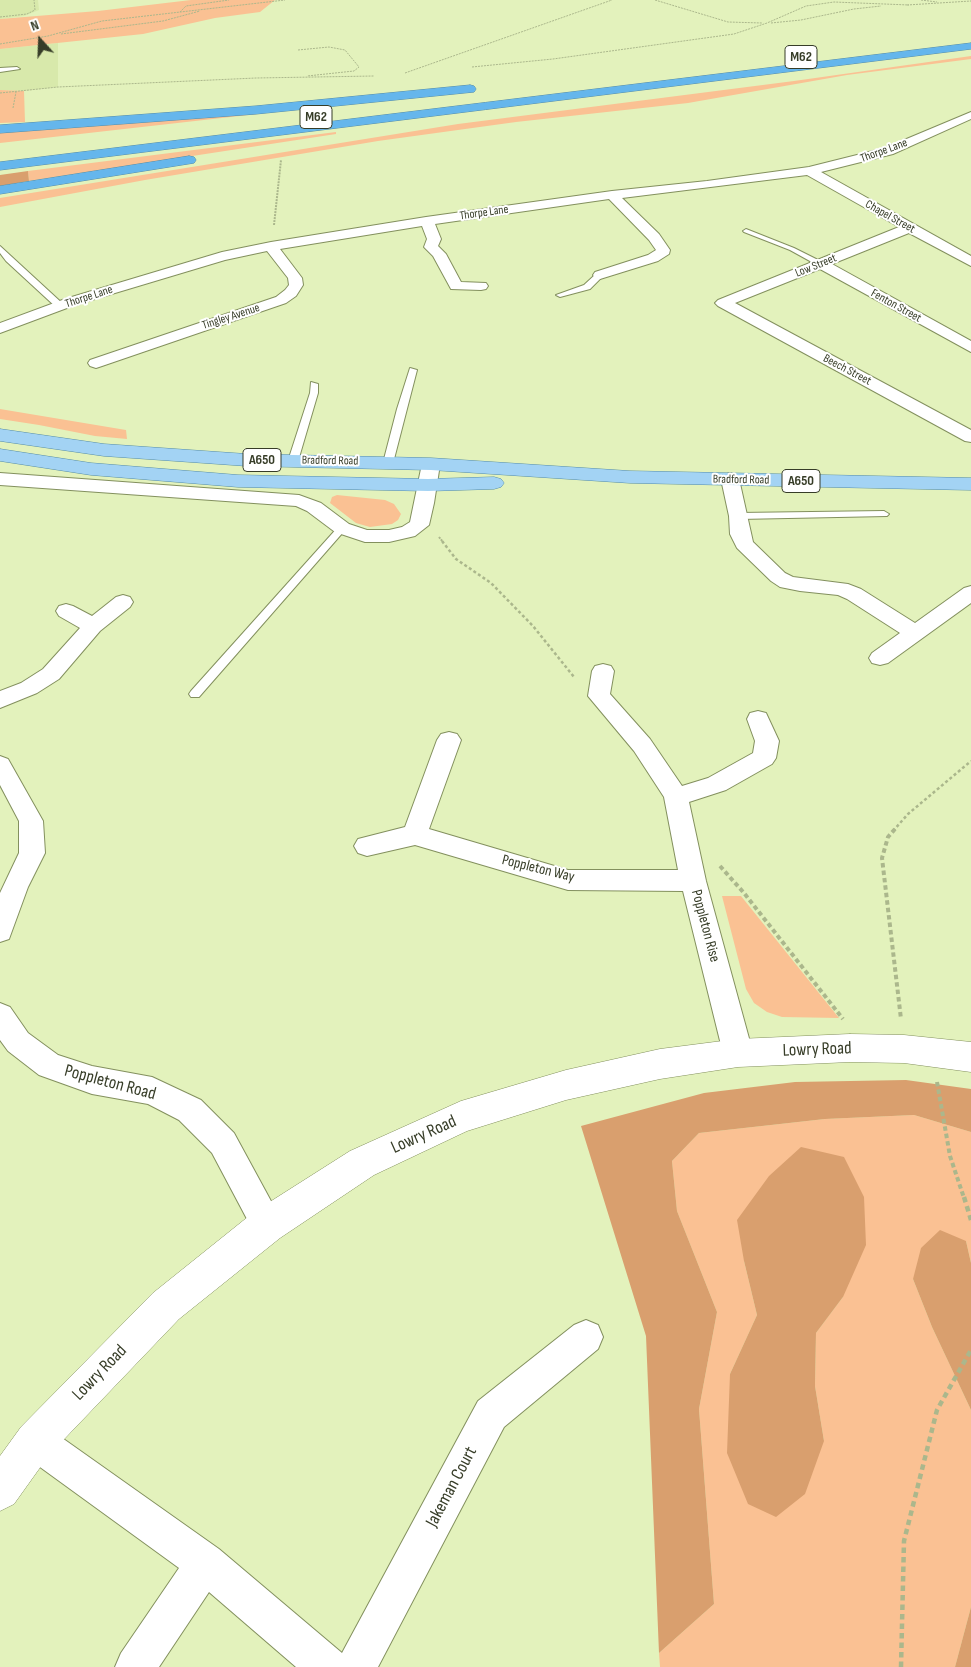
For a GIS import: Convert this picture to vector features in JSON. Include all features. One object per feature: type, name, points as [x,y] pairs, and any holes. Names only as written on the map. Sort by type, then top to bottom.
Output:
[{"type":"highway","name":"M62","points":[[0,154],[214,130],[971,35]]},
{"type":"highway","name":"M62","points":[[0,166],[971,46]]},
{"type":"highway","name":"M62","points":[[592,80],[632,77]]},
{"type":"highway","name":"M62","points":[[0,129],[256,110],[482,88]]},
{"type":"highway","name":"M62","points":[[307,142],[530,108],[623,89]]},
{"type":"highway","points":[[0,190],[201,158]]},
{"type":"main road","name":"Bradford Road","points":[[0,435],[104,450],[247,460],[431,464],[630,477],[971,484]]},
{"type":"main road","name":"Bradford Road","points":[[0,455],[91,469],[238,481],[428,486],[630,477]]},
{"type":"street","name":"Thorpe Lane","points":[[0,328],[60,306],[222,256],[271,246],[426,221],[612,195],[707,185],[809,171],[890,151],[971,115]]},
{"type":"street","name":"Chapel Street","points":[[809,171],[971,262]]},
{"type":"street","points":[[600,275],[668,253],[612,195]]},
{"type":"street","points":[[426,221],[434,239],[432,246],[439,254],[456,286],[481,286]]},
{"type":"street","name":"Low Street","points":[[723,303],[909,228]]},
{"type":"street","name":"Tingley Avenue","points":[[96,363],[121,360],[281,300],[291,293],[296,285],[295,278],[271,246]]},
{"type":"street","name":"Fenton Street","points":[[822,264],[971,348]]},
{"type":"street","name":"Beech Street","points":[[723,303],[971,437]]},
{"type":"street","points":[[0,479],[299,501],[314,507],[342,528],[365,536],[389,536],[408,532],[419,525],[431,464]]},
{"type":"street","points":[[730,480],[739,516],[740,534],[744,544],[778,577],[787,582],[800,585],[842,589],[854,594],[914,632]]},
{"type":"street","points":[[880,658],[971,593]]},
{"type":"street","points":[[0,700],[28,688],[51,674],[92,626],[123,602]]},
{"type":"street","points":[[66,611],[92,626]]},
{"type":"street","name":"Poppleton Rise","points":[[601,684],[662,773],[676,797],[693,881],[738,1054]]},
{"type":"street","points":[[676,797],[717,784],[764,758],[767,742],[758,719]]},
{"type":"street","points":[[415,835],[449,740]]},
{"type":"street","points":[[0,765],[31,821],[32,853],[15,887],[0,931]]},
{"type":"street","name":"Poppleton Way","points":[[367,846],[415,835],[568,880],[693,881]]},
{"type":"street","name":"Poppleton Road","points":[[0,1016],[18,1042],[49,1066],[92,1080],[152,1091],[190,1110],[223,1143],[267,1225]]},
{"type":"street","name":"Lowry Road","points":[[0,1490],[35,1440],[166,1306],[267,1225],[362,1162],[461,1117],[566,1085],[660,1064],[738,1054],[850,1048],[918,1051],[971,1057]]},
{"type":"street","name":"Jakeman Court","points":[[356,1667],[491,1414],[586,1337]]},
{"type":"street","points":[[35,1440],[205,1563],[327,1667]]},
{"type":"street","points":[[135,1667],[205,1563]]},
{"type":"lane","points":[[0,70],[17,69]]},
{"type":"lane","points":[[746,231],[792,249],[822,264]]},
{"type":"lane","points":[[0,248],[9,259],[60,306]]},
{"type":"lane","points":[[560,295],[587,287],[600,275]]},
{"type":"lane","points":[[388,463],[413,370]]},
{"type":"lane","points":[[293,460],[314,393],[314,384]]},
{"type":"lane","points":[[739,516],[884,514]]},
{"type":"lane","points":[[195,694],[342,528]]},
{"type":"path","points":[[0,17],[28,14],[35,10],[34,0]]},
{"type":"path","points":[[180,12],[186,6],[229,0]]},
{"type":"path","points":[[48,36],[102,21],[285,0]]},
{"type":"path","points":[[419,73],[402,74],[612,0]]},
{"type":"path","points":[[654,0],[728,22],[745,24],[801,20],[854,9],[971,1]]},
{"type":"path","points":[[822,0],[909,5]]},
{"type":"path","points":[[921,0],[948,3]]},
{"type":"path","points":[[806,6],[807,2]]},
{"type":"path","points":[[472,68],[734,34],[767,23],[806,6],[834,2]]},
{"type":"path","points":[[0,44],[163,21],[208,9]]},
{"type":"path","points":[[288,78],[354,71],[358,67],[345,50],[329,47],[298,50]]},
{"type":"path","points":[[0,93],[58,87],[376,76]]},
{"type":"path","points":[[13,115],[16,92]]},
{"type":"path","points":[[271,246],[281,160]]},
{"type":"path","points":[[419,525],[441,539],[456,559],[491,583],[533,626],[574,677],[601,684]]},
{"type":"path","points":[[971,761],[908,814],[888,837],[882,858],[918,1051],[971,1220]]},
{"type":"path","points":[[688,854],[710,854],[744,893],[843,1016],[850,1048]]},
{"type":"path","points":[[901,1667],[904,1542],[938,1410],[971,1350]]},
{"type":"shaded area","points":[[0,0],[38,0],[39,10],[24,16],[0,19]]},
{"type":"shaded area","points":[[191,0],[275,0],[260,12],[215,18],[143,34],[0,49],[0,19],[98,11]]},
{"type":"shaded area","points":[[58,43],[58,87],[24,91],[0,90],[0,49]]},
{"type":"shaded area","points":[[971,56],[971,59],[847,75],[688,103],[516,122],[378,141],[145,180],[0,207],[0,198],[458,124],[794,81]]},
{"type":"shaded area","points":[[0,90],[24,91],[25,122],[0,123]]},
{"type":"shaded area","points":[[266,113],[0,143],[0,133]]},
{"type":"shaded area","points":[[336,132],[336,134],[29,181],[28,171]]},
{"type":"shaded area","points":[[28,171],[29,181],[0,186],[0,175]]},
{"type":"shaded area","points":[[0,409],[126,430],[127,439],[95,436],[0,419]]},
{"type":"shaded area","points":[[337,495],[385,500],[394,504],[401,514],[398,520],[392,524],[370,527],[356,523],[330,503],[332,497]]},
{"type":"shaded area","points":[[722,896],[741,896],[839,1018],[782,1017],[767,1012],[754,1003],[746,989]]},
{"type":"shaded area","points":[[906,1080],[971,1089],[971,1132],[914,1115],[825,1119],[699,1133],[672,1161],[677,1211],[717,1312],[699,1409],[714,1604],[659,1653],[646,1336],[581,1126],[704,1093],[795,1082]]},
{"type":"shaded area","points":[[914,1115],[971,1132],[971,1263],[966,1241],[913,1279],[932,1327],[971,1410],[971,1607],[955,1667],[660,1667],[659,1653],[714,1604],[699,1409],[717,1312],[677,1211],[672,1161],[699,1133],[825,1119]],"holes":[[[744,1261],[843,1297],[816,1333],[815,1386],[824,1441],[730,1374],[757,1315]]]},
{"type":"shaded area","points":[[801,1147],[844,1157],[864,1197],[866,1245],[843,1297],[816,1333],[815,1386],[824,1441],[805,1494],[776,1517],[748,1504],[727,1453],[730,1374],[757,1315],[744,1261],[737,1220],[769,1176]]},
{"type":"shaded area","points":[[940,1230],[966,1241],[971,1263],[971,1410],[932,1327],[913,1279],[921,1248]]},
{"type":"shaded area","points":[[971,1607],[971,1667],[955,1667]]}]
